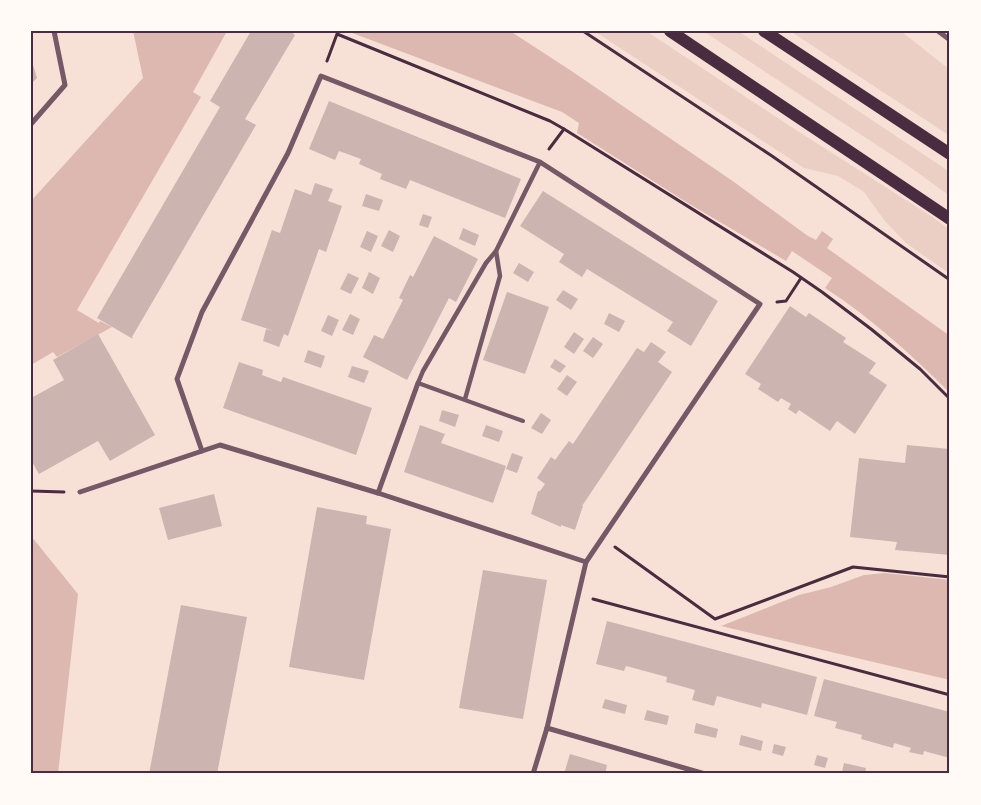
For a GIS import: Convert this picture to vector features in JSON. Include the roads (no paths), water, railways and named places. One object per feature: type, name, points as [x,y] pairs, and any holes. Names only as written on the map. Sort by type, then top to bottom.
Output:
[{"type":"main road","points":[[670,31],[950,218]]},
{"type":"main road","points":[[764,31],[950,154]]},
{"type":"street","points":[[31,124],[65,85],[54,31]]},
{"type":"street","points":[[938,31],[950,40]]},
{"type":"street","points":[[202,451],[177,379],[202,312],[288,153],[321,76],[540,162],[760,304],[586,562],[533,774]]},
{"type":"street","points":[[378,494],[423,371],[486,263],[496,251],[540,162]]},
{"type":"street","points":[[465,399],[500,276],[496,251]]},
{"type":"street","points":[[80,492],[220,445],[586,562]]},
{"type":"street","points":[[546,728],[704,774]]},
{"type":"lane","points":[[418,383],[523,421]]}]
